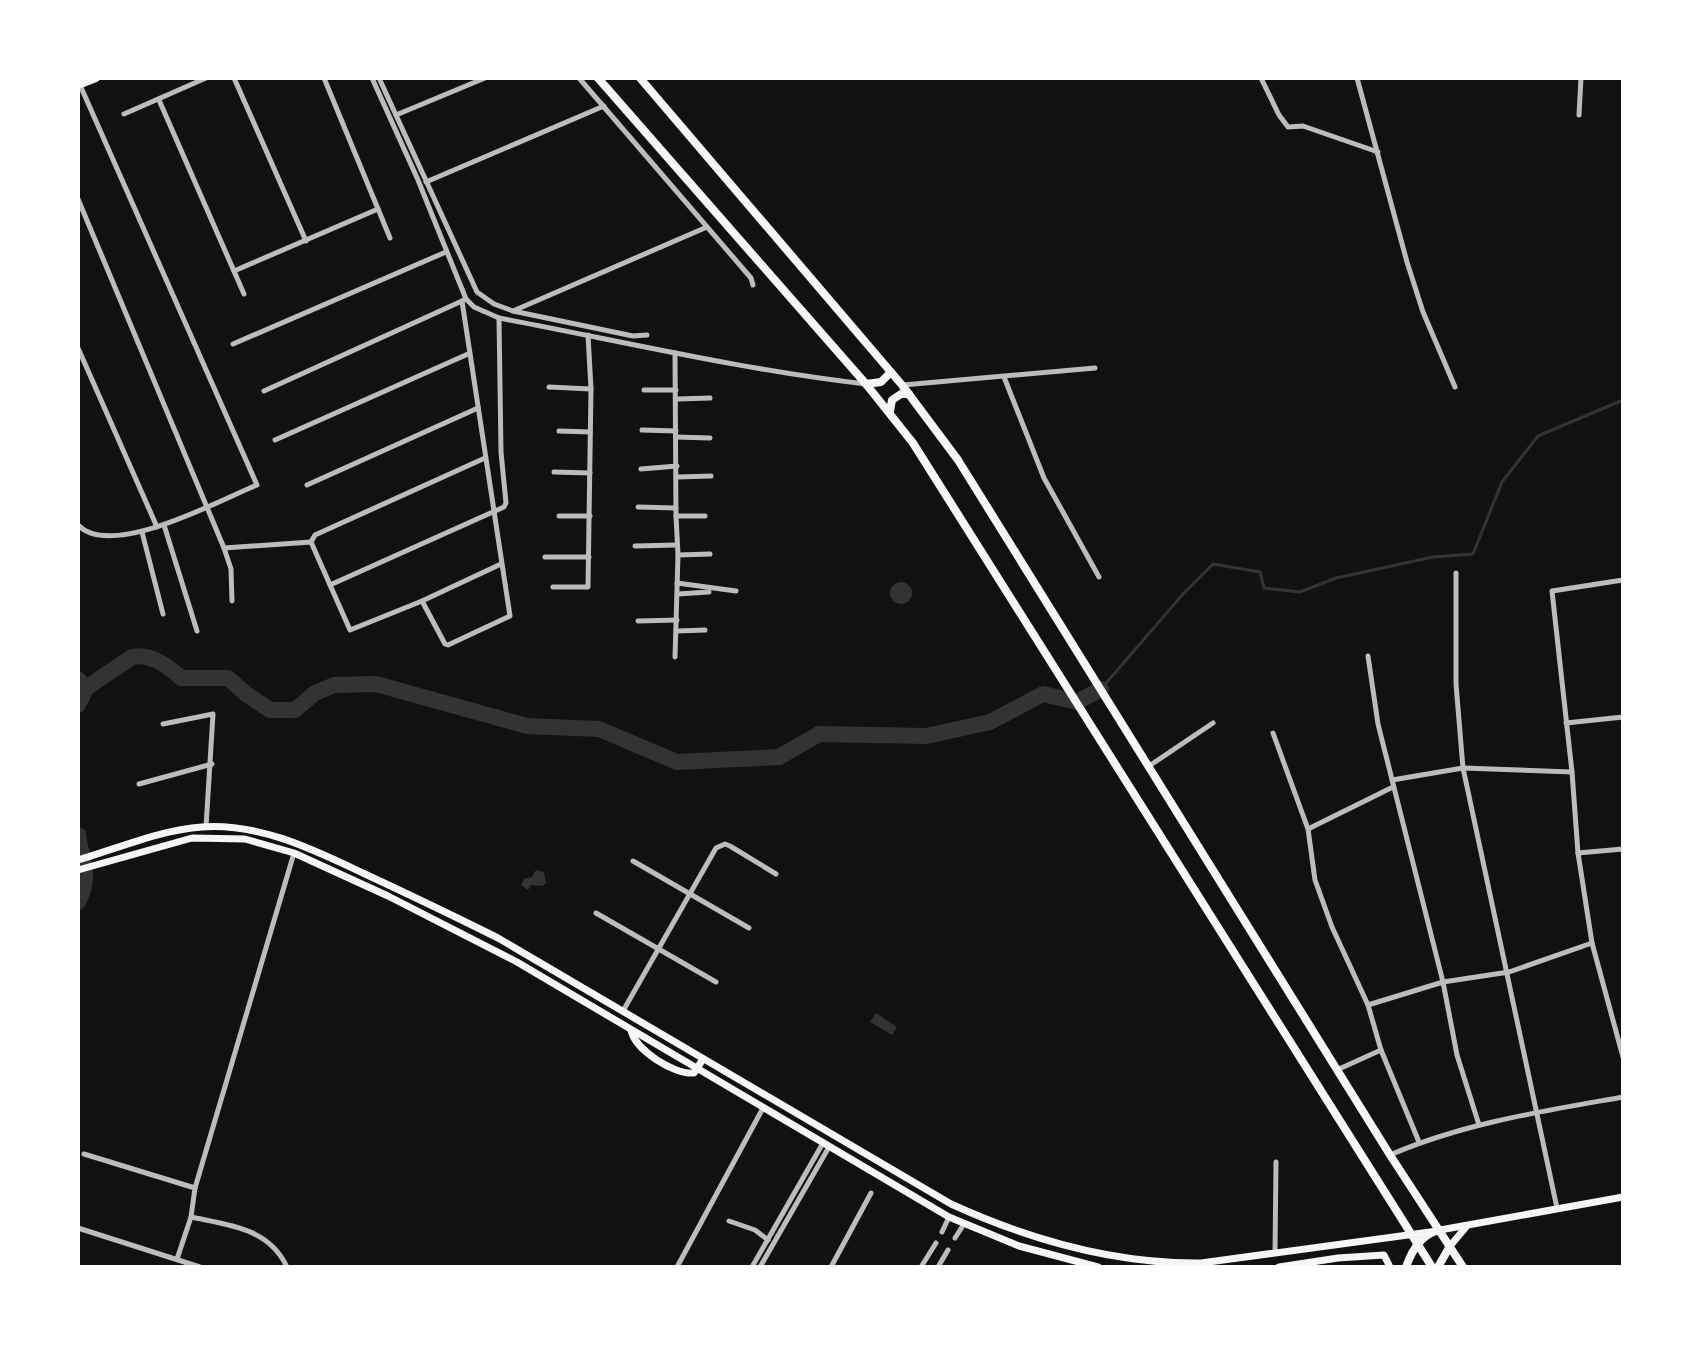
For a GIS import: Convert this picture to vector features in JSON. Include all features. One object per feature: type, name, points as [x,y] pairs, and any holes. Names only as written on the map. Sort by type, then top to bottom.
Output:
[{"type":"main road","points":[[79,85],[96,78]]},
{"type":"main road","points":[[598,78],[890,411],[929,466],[1417,1246],[1435,1267],[1468,1226]]},
{"type":"main road","points":[[640,78],[902,385],[958,460],[1390,1155],[1463,1267]]},
{"type":"main road","points":[[866,384],[881,382],[891,372]]},
{"type":"main road","points":[[890,411],[892,400],[901,394],[909,394]]},
{"type":"main road","points":[[78,860],[170,832],[206,827],[245,829],[297,843],[458,917],[951,1204],[1028,1235],[1104,1255],[1164,1264],[1275,1255],[1468,1226],[1623,1197]]},
{"type":"main road","points":[[78,870],[192,838],[245,839],[294,853],[504,954],[631,1030],[635,1043],[673,1069],[690,1074],[703,1059]]},
{"type":"main road","points":[[698,1068],[949,1217],[1019,1246],[1098,1267]]},
{"type":"main road","points":[[1406,1267],[1417,1246],[1430,1232]]},
{"type":"main road","points":[[1282,1267],[1384,1255],[1390,1267]]},
{"type":"street","points":[[124,114],[206,78]]},
{"type":"street","points":[[324,78],[390,238]]},
{"type":"street","points":[[372,78],[418,180],[464,300],[468,354],[510,616],[448,645],[422,601]]},
{"type":"street","points":[[379,78],[477,292],[494,304],[513,311],[633,336],[647,335]]},
{"type":"street","points":[[396,115],[485,78]]},
{"type":"street","points":[[579,78],[751,278],[753,285]]},
{"type":"street","points":[[1261,78],[1288,127],[1303,126],[1378,152]]},
{"type":"street","points":[[1357,78],[1423,312],[1455,387]]},
{"type":"street","points":[[1579,115],[1581,78]]},
{"type":"street","points":[[234,79],[306,241]]},
{"type":"street","points":[[78,525],[95,534],[142,532],[257,485],[79,85]]},
{"type":"street","points":[[159,100],[244,294]]},
{"type":"street","points":[[426,182],[604,106]]},
{"type":"street","points":[[78,199],[208,506],[231,569],[232,601]]},
{"type":"street","points":[[234,271],[378,209]]},
{"type":"street","points":[[513,311],[707,227]]},
{"type":"street","points":[[233,344],[446,252]]},
{"type":"street","points":[[464,300],[499,318],[816,379],[866,384]]},
{"type":"street","points":[[264,391],[464,300]]},
{"type":"street","points":[[330,585],[504,507],[499,318]]},
{"type":"street","points":[[553,587],[588,587],[591,389],[588,335]]},
{"type":"street","points":[[78,348],[157,527]]},
{"type":"street","points":[[675,353],[678,555],[675,657]]},
{"type":"street","points":[[275,440],[468,354]]},
{"type":"street","points":[[902,385],[1095,368]]},
{"type":"street","points":[[1004,377],[1044,478],[1099,577]]},
{"type":"street","points":[[549,387],[591,389]]},
{"type":"street","points":[[644,390],[676,390]]},
{"type":"street","points":[[677,399],[710,398]]},
{"type":"street","points":[[307,485],[478,408]]},
{"type":"street","points":[[642,430],[710,438]]},
{"type":"street","points":[[559,431],[590,432]]},
{"type":"street","points":[[311,542],[315,535],[485,458]]},
{"type":"street","points":[[641,469],[677,466]]},
{"type":"street","points":[[554,472],[590,473]]},
{"type":"street","points":[[677,477],[711,476]]},
{"type":"street","points":[[638,507],[676,508]]},
{"type":"street","points":[[559,516],[590,516]]},
{"type":"street","points":[[676,516],[705,516]]},
{"type":"street","points":[[164,525],[197,631]]},
{"type":"street","points":[[142,532],[163,614]]},
{"type":"street","points":[[224,548],[311,542]]},
{"type":"street","points":[[311,542],[350,630],[501,564]]},
{"type":"street","points":[[635,546],[677,545]]},
{"type":"street","points":[[678,555],[710,554]]},
{"type":"street","points":[[545,557],[589,557]]},
{"type":"street","points":[[1456,573],[1456,684],[1463,768],[1557,1208]]},
{"type":"street","points":[[1623,580],[1552,591],[1578,853],[1592,943],[1623,1057]]},
{"type":"street","points":[[677,583],[736,591]]},
{"type":"street","points":[[678,594],[709,592]]},
{"type":"street","points":[[638,621],[677,620]]},
{"type":"street","points":[[677,631],[705,630]]},
{"type":"street","points":[[1368,656],[1378,724],[1443,982],[1457,1055],[1479,1125]]},
{"type":"street","points":[[163,724],[213,714],[206,827]]},
{"type":"street","points":[[1566,723],[1623,717]]},
{"type":"street","points":[[1148,767],[1213,723]]},
{"type":"street","points":[[1273,733],[1308,829],[1315,880],[1332,927],[1368,1005],[1381,1050],[1419,1142]]},
{"type":"street","points":[[139,784],[212,764]]},
{"type":"street","points":[[1308,829],[1393,783],[1463,768],[1572,772]]},
{"type":"street","points":[[623,1012],[720,845],[730,846],[776,874]]},
{"type":"street","points":[[1578,853],[1623,849]]},
{"type":"street","points":[[177,1259],[294,853]]},
{"type":"street","points":[[633,861],[749,928]]},
{"type":"street","points":[[596,913],[716,982]]},
{"type":"street","points":[[1368,1005],[1443,982],[1509,972],[1592,943]]},
{"type":"street","points":[[1339,1069],[1381,1050]]},
{"type":"street","points":[[1390,1155],[1419,1142],[1479,1125],[1623,1097]]},
{"type":"street","points":[[677,1267],[763,1108]]},
{"type":"street","points":[[752,1267],[826,1145]]},
{"type":"street","points":[[760,1267],[826,1145]]},
{"type":"street","points":[[84,1154],[195,1188]]},
{"type":"street","points":[[1275,1255],[1276,1162]]},
{"type":"street","points":[[831,1267],[871,1193]]},
{"type":"street","points":[[191,1217],[251,1231],[266,1239],[281,1253],[287,1267]]},
{"type":"street","points":[[942,1232],[949,1217]]},
{"type":"street","points":[[729,1221],[755,1230],[768,1240]]},
{"type":"street","points":[[955,1238],[964,1224]]},
{"type":"street","points":[[78,1228],[200,1267]]},
{"type":"street","points":[[921,1267],[936,1243]]},
{"type":"street","points":[[938,1267],[948,1250]]},
{"type":"shaded area","points":[[901,582],[909,585],[912,593],[909,601],[901,604],[893,601],[890,593],[893,585]]},
{"type":"shaded area","points":[[536,870],[544,872],[546,883],[543,886],[531,885],[528,890],[521,885]]},
{"type":"shaded area","points":[[876,1013],[897,1027],[892,1035],[870,1022]]},
{"type":"waterway","points":[[1101,689],[1213,564],[1260,572],[1264,588],[1300,592],[1336,578],[1433,557],[1473,554],[1502,482],[1538,436],[1623,400]]},
{"type":"waterway","points":[[78,679],[86,688],[132,657],[146,657],[165,665],[181,678],[228,678],[270,710],[295,710],[315,693],[334,685],[376,684],[527,726],[599,729],[677,762],[779,757],[819,734],[927,736],[990,722],[1043,694],[1077,702],[1101,689]]},
{"type":"waterway","points":[[78,705],[86,688]]},
{"type":"waterway","points":[[78,835],[85,876],[78,902]]}]
